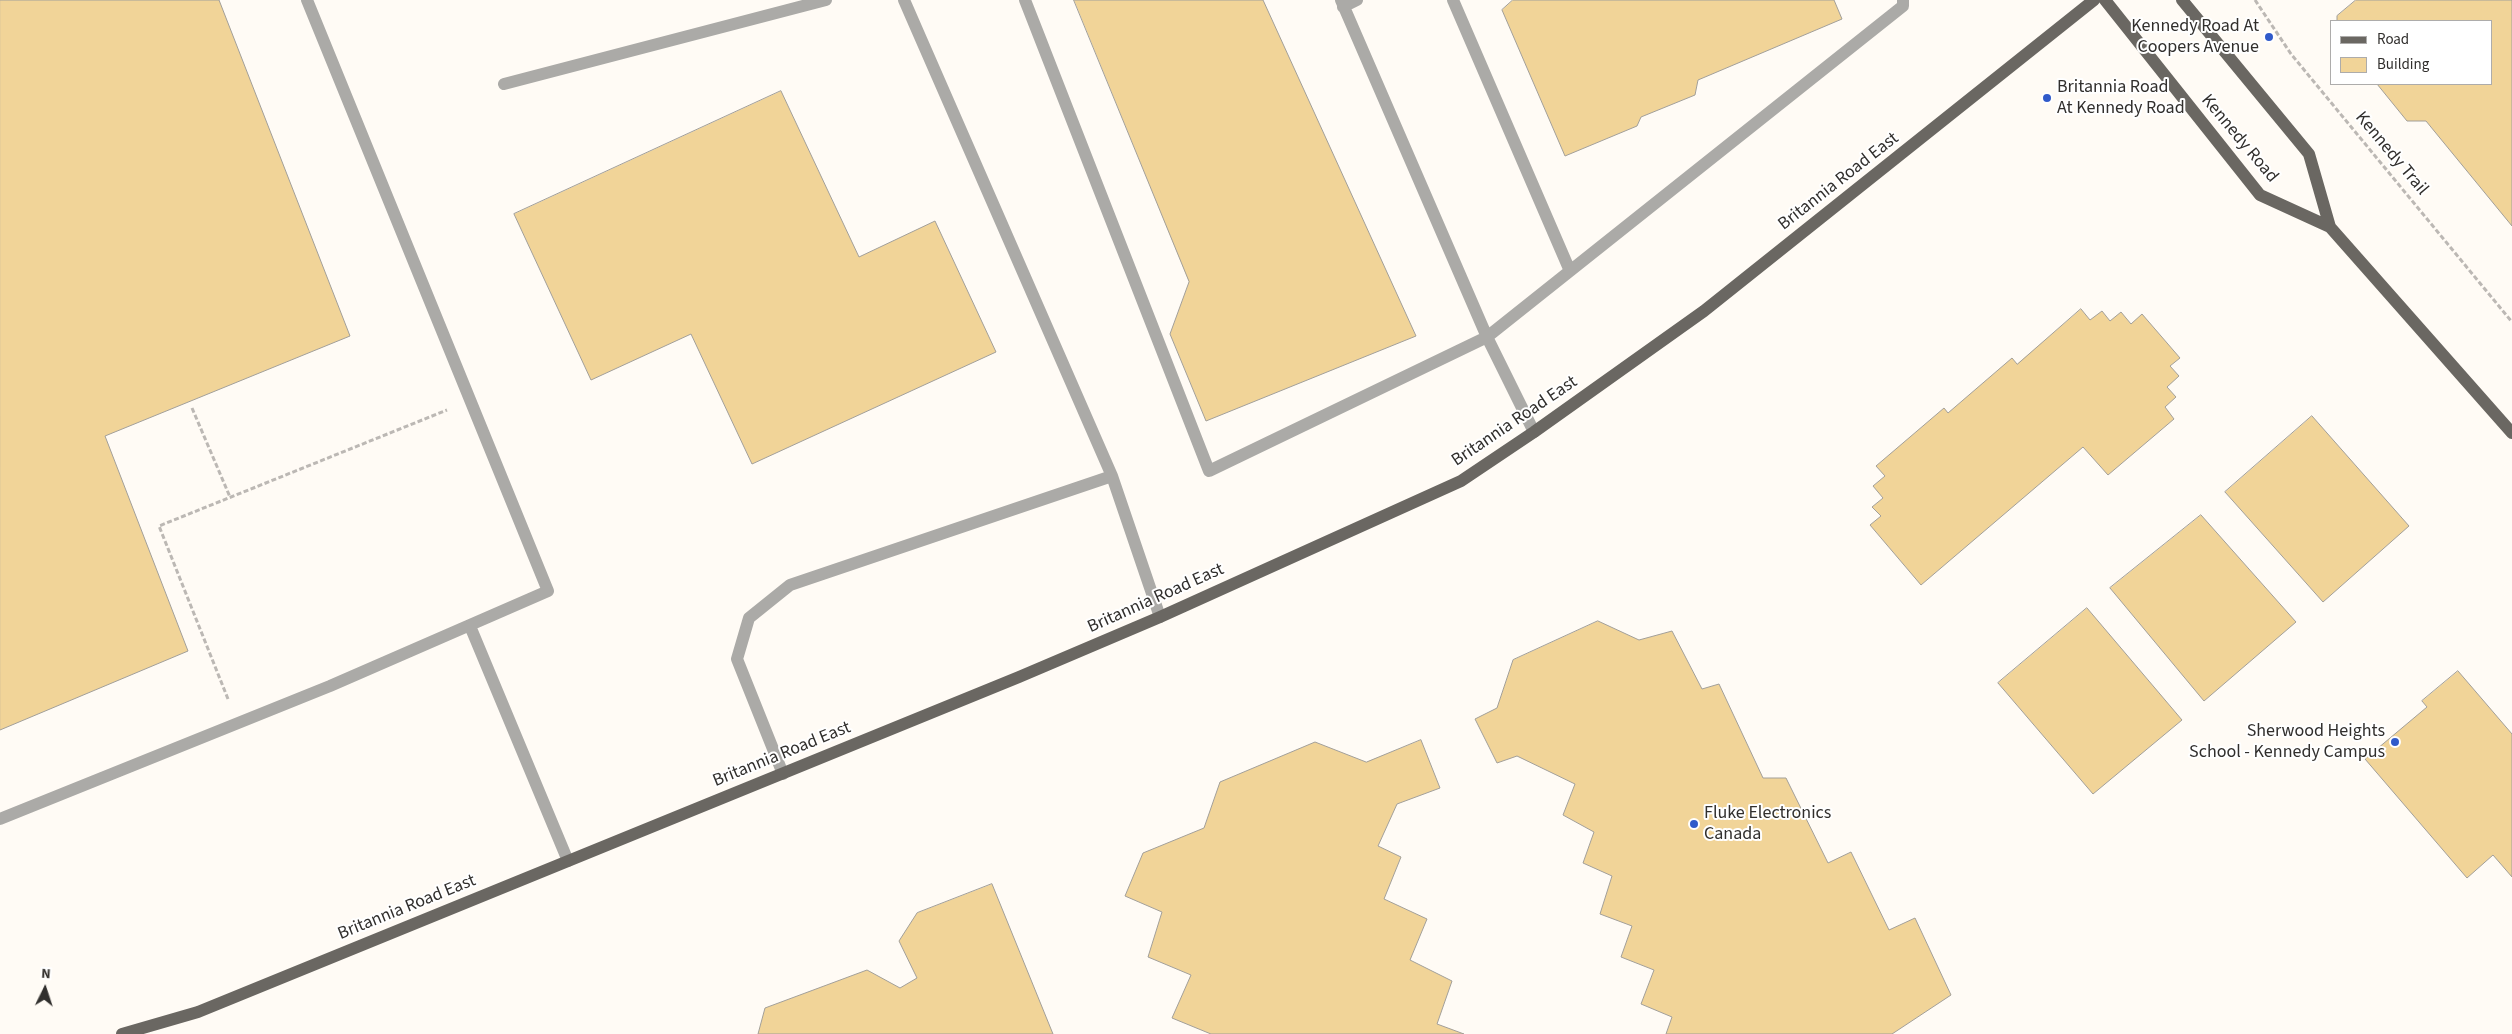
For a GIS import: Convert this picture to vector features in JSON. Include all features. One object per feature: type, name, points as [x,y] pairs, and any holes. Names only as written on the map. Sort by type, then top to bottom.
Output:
[{"type":"main road","name":"Britannia Road East","points":[[122,1034],[198,1012],[783,774],[1160,618],[1460,481],[1534,432],[1704,311],[2094,0]]},
{"type":"main road","name":"Kennedy Road","points":[[2105,0],[2260,196],[2330,227],[2512,433]]},
{"type":"main road","name":"Kennedy Road","points":[[2182,0],[2309,154],[2330,227]]},
{"type":"lane","points":[[0,818],[237,723],[470,626],[548,591],[307,0]]},
{"type":"lane","points":[[504,84],[826,0]]},
{"type":"lane","points":[[904,0],[1112,476],[1160,618]]},
{"type":"lane","points":[[1025,0],[1209,471],[1487,337],[1903,6],[1903,0]]},
{"type":"lane","points":[[1357,0],[1342,3],[1487,337],[1534,432]]},
{"type":"lane","points":[[1454,0],[1570,271]]},
{"type":"lane","points":[[783,774],[737,659],[749,618],[790,585],[1112,476]]},
{"type":"lane","points":[[470,626],[568,861]]},
{"type":"path","name":"Kennedy Trail","points":[[2255,0],[2291,54],[2512,322]]},
{"type":"path","points":[[237,723],[159,526],[470,401]]},
{"type":"path","points":[[192,408],[230,498]]},
{"type":"building","points":[[0,0],[219,0],[350,336],[105,436],[188,651],[0,730]]},
{"type":"building","points":[[1074,0],[1263,0],[1416,336],[1206,421],[1170,334],[1189,282]]},
{"type":"building","points":[[1513,0],[1834,0],[1842,19],[1698,80],[1695,95],[1641,117],[1637,126],[1565,156],[1502,10]]},
{"type":"building","points":[[2356,0],[2512,0],[2512,226],[2426,121],[2407,121],[2378,85],[2492,85],[2492,20],[2337,20],[2337,16]]},
{"type":"building","points":[[781,91],[859,257],[935,221],[996,352],[752,464],[691,334],[591,380],[514,214]]},
{"type":"building","points":[[2081,309],[2090,320],[2102,311],[2110,321],[2121,312],[2131,324],[2142,314],[2180,358],[2170,366],[2179,376],[2167,387],[2176,397],[2165,407],[2174,419],[2108,475],[2083,447],[1921,585],[1870,525],[1881,516],[1872,507],[1883,498],[1873,486],[1885,476],[1876,466],[1944,408],[1948,413],[2012,358],[2017,364]]},
{"type":"building","points":[[2312,416],[2409,526],[2323,602],[2225,492]]},
{"type":"building","points":[[2201,515],[2296,622],[2204,701],[2110,588]]},
{"type":"building","points":[[2087,608],[2182,720],[2093,794],[1998,683]]},
{"type":"building","name":"Fluke Electronics Canada","points":[[1598,621],[1639,640],[1672,631],[1702,689],[1719,684],[1763,778],[1786,778],[1828,863],[1851,852],[1889,930],[1915,918],[1951,995],[1892,1034],[1666,1034],[1672,1017],[1641,1004],[1654,970],[1621,957],[1632,926],[1600,914],[1612,876],[1583,863],[1594,832],[1563,815],[1575,784],[1517,756],[1497,763],[1475,719],[1497,708],[1513,660]]},
{"type":"building","points":[[2458,671],[2512,734],[2512,877],[2493,855],[2467,878],[2365,759],[2427,707],[2422,701]]},
{"type":"building","points":[[1421,740],[1440,788],[1397,804],[1378,846],[1401,857],[1384,899],[1427,919],[1410,960],[1452,981],[1437,1024],[1464,1034],[1211,1034],[1172,1018],[1191,975],[1148,957],[1162,912],[1125,896],[1143,853],[1204,828],[1220,782],[1315,742],[1366,762]]},
{"type":"building","points":[[992,884],[1053,1034],[758,1034],[765,1008],[867,970],[900,988],[917,978],[899,941],[917,913]]},
{"type":"place","name":"Kennedy Road At Coopers Avenue","points":[[2269,37]]},
{"type":"place","name":"Britannia Road At Kennedy Road","points":[[2047,98]]},
{"type":"place","name":"Sherwood Heights School - Kennedy Campus","points":[[2395,742]]},
{"type":"place","name":"Fluke Electronics Canada","points":[[1694,824]]}]
